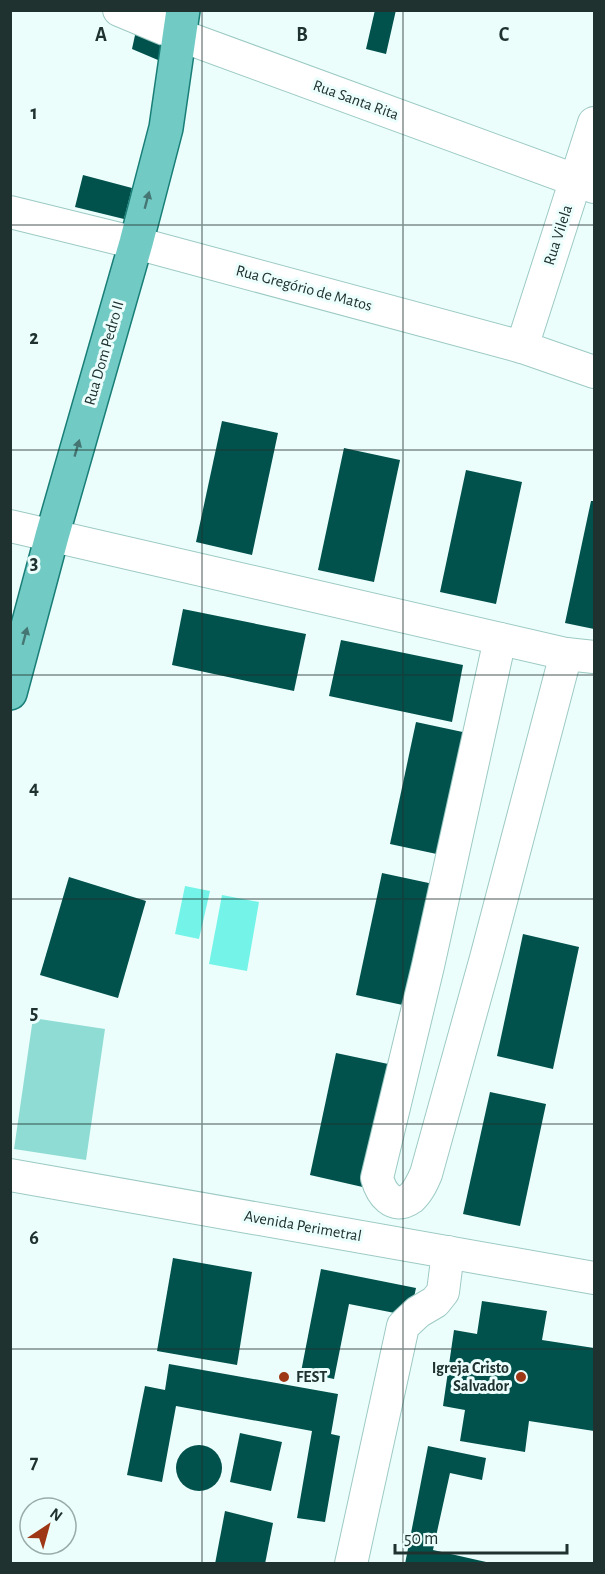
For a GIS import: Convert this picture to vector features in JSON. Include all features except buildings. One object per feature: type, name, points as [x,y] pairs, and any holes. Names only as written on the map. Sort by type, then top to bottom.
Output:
[{"type":"main road","name":"Rua Dom Pedro II","points":[[10,693],[166,128],[181,23]]},
{"type":"street","name":"Rua Santa Rita","points":[[119,10],[181,23],[585,184]]},
{"type":"street","name":"Rua Vilela","points":[[522,347],[585,184],[594,123]]},
{"type":"street","name":"Rua Gregório de Matos","points":[[10,212],[136,243],[522,347],[594,372]]},
{"type":"street","points":[[10,526],[580,656],[426,1174],[420,1188],[412,1197],[405,1202],[396,1201],[386,1197],[380,1190],[377,1178],[428,966],[500,639]]},
{"type":"street","name":"Avenida Perimetral","points":[[10,1175],[594,1278]]},
{"type":"street","points":[[351,1563],[403,1326],[418,1312],[435,1302],[443,1293],[448,1252]]},
{"type":"shaded area","points":[[185,886],[210,891],[199,939],[175,934]]},
{"type":"shaded area","points":[[222,895],[259,902],[247,971],[209,964]]},
{"type":"shaded area","points":[[33,1018],[105,1029],[86,1160],[14,1149]]},
{"type":"place","name":"FEST","points":[[284,1377]]},
{"type":"place","name":"Igreja Cristo Salvador","points":[[521,1377]]}]
